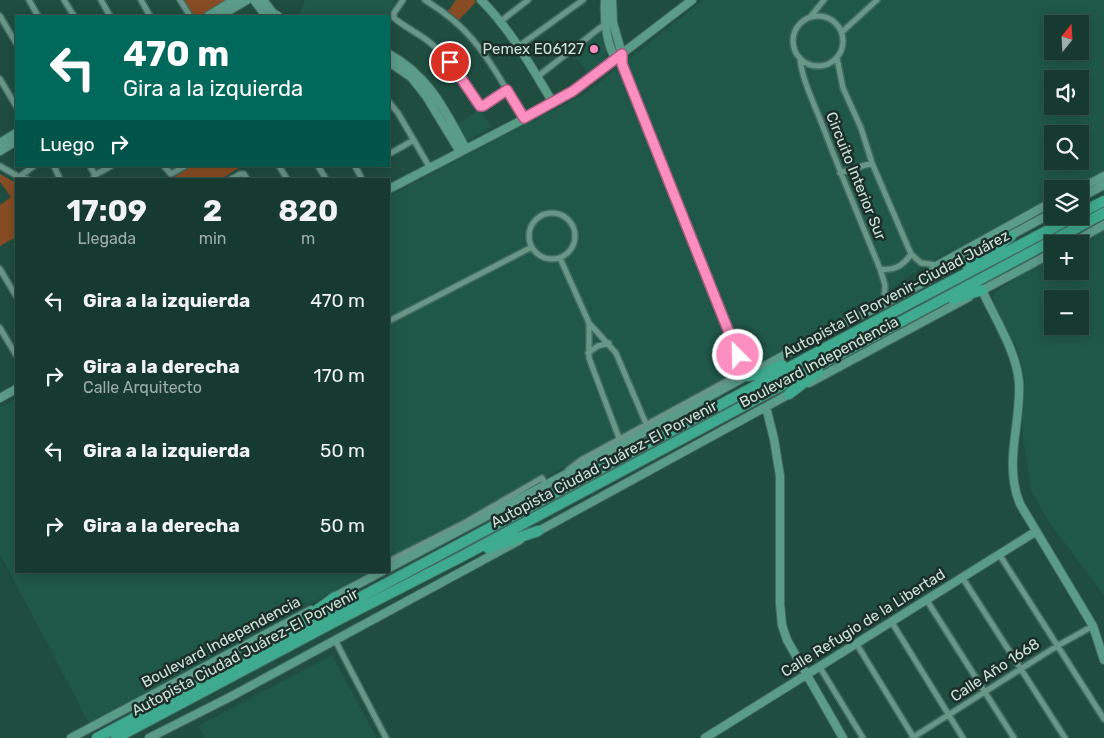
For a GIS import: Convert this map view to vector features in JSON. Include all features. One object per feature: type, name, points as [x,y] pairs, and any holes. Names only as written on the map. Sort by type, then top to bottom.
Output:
[{"type":"highway","points":[[1089,209],[1104,200]]},
{"type":"highway","name":"Autopista Ciudad Juárez-El Porvenir","points":[[116,738],[459,558],[1104,213]]},
{"type":"highway","name":"Autopista El Porvenir-Ciudad Juárez","points":[[97,738],[1058,225]]},
{"type":"highway","points":[[951,283],[960,274],[1011,236]]},
{"type":"highway","points":[[928,307],[982,290]]},
{"type":"highway","points":[[746,374],[762,374],[829,346]]},
{"type":"highway","points":[[789,394],[846,352]]},
{"type":"highway","points":[[459,558],[538,531]]},
{"type":"highway","points":[[267,646],[335,597]]},
{"type":"main road","points":[[210,15],[234,0]]},
{"type":"main road","points":[[225,15],[247,0]]},
{"type":"main road","points":[[254,0],[265,15]]},
{"type":"main road","points":[[262,0],[272,13],[276,15]]},
{"type":"main road","points":[[481,0],[501,21],[519,46],[553,103]]},
{"type":"main road","points":[[605,0],[605,24],[746,374]]},
{"type":"main road","points":[[612,0],[614,33],[619,56]]},
{"type":"main road","points":[[390,188],[553,103],[590,79],[692,0]]},
{"type":"main road","points":[[390,55],[414,75],[463,151]]},
{"type":"main road","points":[[390,63],[414,75]]},
{"type":"main road","points":[[0,141],[15,134]]},
{"type":"main road","points":[[0,151],[15,142]]},
{"type":"main road","points":[[1089,184],[1104,176]]},
{"type":"main road","points":[[1089,190],[1104,185]]},
{"type":"main road","points":[[1089,193],[1104,185]]},
{"type":"main road","points":[[918,286],[938,265],[1044,207]]},
{"type":"main road","name":"Boulevard Independencia","points":[[390,566],[544,482],[562,476],[632,435],[746,374],[884,304],[1044,217]]},
{"type":"main road","points":[[1086,235],[1104,225]]},
{"type":"main road","name":"Boulevard Independencia","points":[[149,738],[538,531],[1044,257]]},
{"type":"main road","points":[[982,290],[1016,367],[1019,396],[1013,481],[1020,504],[1035,532],[1093,626],[1104,660]]},
{"type":"main road","points":[[1,395],[15,389]]},
{"type":"main road","points":[[766,407],[780,476],[781,614],[787,640],[843,738]]},
{"type":"main road","name":"Calle Refugio de la Libertad","points":[[705,738],[1035,532]]},
{"type":"main road","name":"Boulevard Independencia","points":[[71,738],[377,573]]},
{"type":"street","points":[[28,0],[37,15]]},
{"type":"street","points":[[64,0],[73,15]]},
{"type":"street","points":[[101,0],[109,15]]},
{"type":"street","points":[[141,0],[149,15]]},
{"type":"street","points":[[180,0],[189,15]]},
{"type":"street","points":[[403,0],[393,16],[436,47],[454,68],[480,106],[483,106],[507,90]]},
{"type":"street","points":[[426,0],[456,22],[473,40],[524,118]]},
{"type":"street","points":[[501,21],[528,0]]},
{"type":"street","points":[[519,46],[582,0]]},
{"type":"street","points":[[811,16],[828,17],[834,20],[842,32],[844,46],[837,58],[832,62],[818,66],[805,62],[794,48],[795,30],[801,21],[811,16],[824,0]]},
{"type":"street","points":[[842,32],[877,0]]},
{"type":"street","points":[[0,16],[15,41]]},
{"type":"street","points":[[537,77],[605,24]]},
{"type":"street","name":"Circuito Interior Sur","points":[[800,58],[801,71],[840,173],[880,269],[885,285],[884,304]]},
{"type":"street","name":"Circuito Interior Sur","points":[[837,58],[843,88],[872,163],[911,254]]},
{"type":"street","points":[[0,79],[15,104]]},
{"type":"street","points":[[390,103],[398,113],[430,168]]},
{"type":"street","points":[[390,157],[414,140]]},
{"type":"street","points":[[840,173],[872,163]]},
{"type":"street","points":[[0,166],[24,178]]},
{"type":"street","points":[[20,177],[33,167]]},
{"type":"street","points":[[94,177],[110,167]]},
{"type":"street","points":[[165,167],[171,174],[183,167]]},
{"type":"street","points":[[280,167],[286,178]]},
{"type":"street","points":[[319,167],[325,178]]},
{"type":"street","points":[[232,178],[238,174],[242,174],[246,178]]},
{"type":"street","points":[[548,213],[560,214],[571,221],[576,234],[572,248],[567,254],[560,258],[552,259],[538,254],[532,247],[529,232],[534,221],[540,216],[548,213]]},
{"type":"street","points":[[390,320],[532,247]]},
{"type":"street","points":[[880,269],[886,270],[900,266],[911,254],[921,263],[938,265]]},
{"type":"street","points":[[560,258],[589,323],[609,343],[619,360],[648,427]]},
{"type":"street","points":[[0,269],[15,294]]},
{"type":"street","points":[[589,323],[588,353],[619,438]]},
{"type":"street","points":[[0,328],[15,353]]},
{"type":"street","points":[[588,353],[598,346],[609,343]]},
{"type":"street","points":[[562,476],[581,460],[619,438],[632,435]]},
{"type":"street","points":[[999,554],[1104,719]]},
{"type":"street","points":[[962,577],[1022,668],[1065,738]]},
{"type":"street","points":[[926,599],[1014,738]]},
{"type":"street","points":[[891,621],[963,738]]},
{"type":"street","name":"Calle Año 1668","points":[[913,738],[1057,646],[1093,626]]},
{"type":"street","points":[[334,640],[386,738]]},
{"type":"street","points":[[856,643],[913,738]]},
{"type":"street","points":[[819,666],[863,738]]},
{"type":"shaded area","points":[[180,0],[234,0],[210,15],[189,15]]},
{"type":"shaded area","points":[[305,0],[397,0],[388,15],[299,15]]},
{"type":"shaded area","points":[[456,0],[474,0],[476,2],[459,20],[448,11]]},
{"type":"shaded area","points":[[703,0],[1104,0],[1104,171],[1088,180],[1044,180],[1044,204],[999,229],[931,261],[875,300],[390,561],[390,195],[586,93]]},
{"type":"shaded area","points":[[601,32],[606,59],[587,72],[572,53]]},
{"type":"shaded area","points":[[477,111],[482,112],[491,127],[465,142],[456,125]]},
{"type":"shaded area","points":[[189,167],[240,167],[223,178],[173,178]]},
{"type":"shaded area","points":[[0,174],[15,182],[15,238],[0,246],[0,205],[11,197],[0,182]]},
{"type":"shaded area","points":[[1104,229],[1104,595],[1049,522],[1031,490],[1022,429],[1025,380],[1018,350],[994,304],[993,297],[995,293],[1020,275],[1044,262],[1044,280],[1089,280],[1089,238]]},
{"type":"shaded area","points":[[15,400],[15,573],[367,573],[89,723],[0,554],[0,408]]},
{"type":"shaded area","points":[[332,655],[377,738],[205,738],[198,726]]},
{"type":"place","name":"Pemex E06127","points":[[594,49]]},
{"type":"route","points":[[450,62],[480,106],[483,106],[507,90],[524,118],[573,91],[622,54],[622,64],[738,355]]}]
